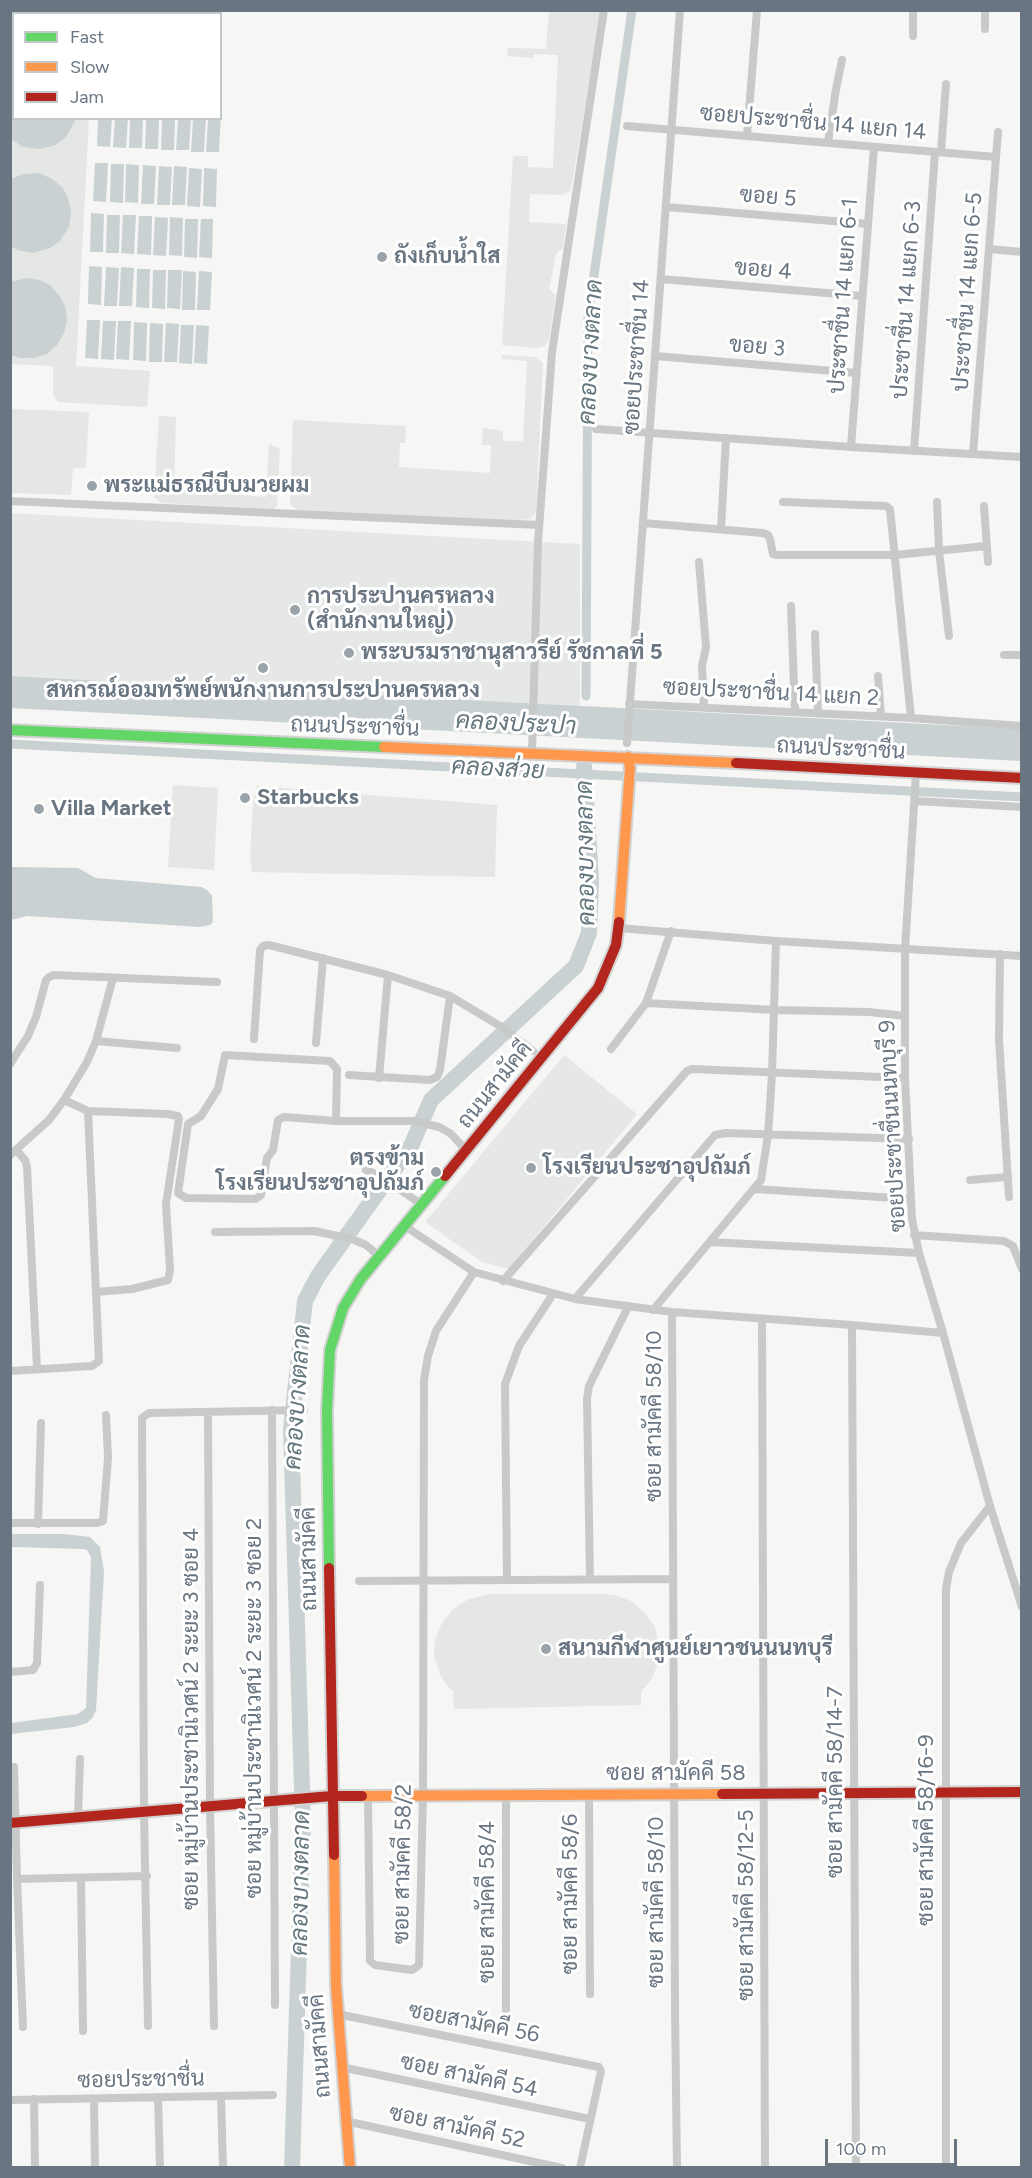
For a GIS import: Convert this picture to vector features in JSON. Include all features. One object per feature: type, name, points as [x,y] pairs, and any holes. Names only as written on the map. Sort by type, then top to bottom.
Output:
[{"type":"main road","name":"ถนนประชาชื่น","points":[[10,730],[531,753],[629,763],[916,778],[1022,778]]},
{"type":"main road","name":"ถนนสามัคคี","points":[[350,2168],[337,2013],[327,1410],[330,1350],[337,1322],[349,1297],[379,1256],[598,988],[611,962],[619,928],[629,763]]},
{"type":"main road","name":"ซอย สามัคคี 58","points":[[13,1823],[332,1796],[1022,1792]]},
{"type":"street","points":[[531,753],[539,525],[552,352],[604,10]]},
{"type":"street","name":"ซอยประชาชื่น 14","points":[[627,743],[680,10]]},
{"type":"street","points":[[747,136],[757,10]]},
{"type":"street","points":[[913,10],[913,36]]},
{"type":"street","points":[[984,10],[985,29]]},
{"type":"street","points":[[828,143],[842,60]]},
{"type":"street","name":"ประชาชื่น 14 แยก 6-3","points":[[914,451],[938,152],[946,84]]},
{"type":"street","name":"ซอยประชาชื่น 14 แยก 14","points":[[627,126],[996,157]]},
{"type":"street","name":"ประชาชื่น 14 แยก 6-5","points":[[973,454],[998,132]]},
{"type":"street","name":"ประชาชื่น 14 แยก 6-1","points":[[851,447],[874,147]]},
{"type":"street","name":"ฃอย 5","points":[[666,207],[868,224]]},
{"type":"street","points":[[989,249],[1022,252]]},
{"type":"street","name":"ขอย 4","points":[[661,279],[862,296]]},
{"type":"street","name":"ขอย 3","points":[[655,356],[857,373]]},
{"type":"street","points":[[596,429],[1022,457]]},
{"type":"street","points":[[721,529],[726,438]]},
{"type":"street","points":[[10,501],[539,525]]},
{"type":"street","points":[[783,502],[886,506],[890,509],[911,718]]},
{"type":"street","points":[[937,502],[939,551],[949,636]]},
{"type":"street","points":[[984,506],[988,562]]},
{"type":"street","points":[[643,523],[768,535],[770,550],[777,555],[895,555],[987,546]]},
{"type":"street","points":[[699,562],[706,646],[702,666],[704,707]]},
{"type":"street","points":[[791,606],[795,712]]},
{"type":"street","points":[[815,634],[818,713]]},
{"type":"street","points":[[1004,655],[1022,655]]},
{"type":"street","points":[[878,676],[881,716]]},
{"type":"street","name":"ซอยประชาชื่น 14 แยก 2","points":[[629,705],[881,716],[1022,726]]},
{"type":"street","name":"ซอยประชาชื่นนนทบุรี 9","points":[[916,778],[905,949],[905,1078],[910,1199],[914,1235],[990,1506],[1022,1607]]},
{"type":"street","points":[[915,800],[1022,807]]},
{"type":"street","points":[[619,928],[776,941],[1022,956]]},
{"type":"street","points":[[611,1049],[646,1003],[671,932]]},
{"type":"street","points":[[653,1310],[755,1189],[760,1180],[768,1135],[775,1010],[776,941]]},
{"type":"street","points":[[254,1039],[260,950],[263,946],[269,945],[388,975],[450,996],[500,1026],[533,1052]]},
{"type":"street","points":[[1000,954],[999,1039],[1009,1197]]},
{"type":"street","points":[[316,1043],[323,958]]},
{"type":"street","points":[[10,1064],[28,1036],[36,1017],[46,980],[54,975],[217,982]]},
{"type":"street","points":[[379,1078],[388,975]]},
{"type":"street","points":[[37,1369],[27,1167],[25,1161],[14,1153],[49,1120],[87,1062],[96,1041],[113,978]]},
{"type":"street","points":[[349,1075],[429,1080],[437,1077],[440,1070],[450,996]]},
{"type":"street","points":[[646,1003],[868,1012],[905,1016]]},
{"type":"street","points":[[96,1041],[177,1048]]},
{"type":"street","points":[[336,1121],[337,1070],[330,1061],[225,1055],[218,1089],[201,1116],[188,1124],[178,1193],[186,1198],[256,1199],[261,1196],[267,1158],[273,1150],[278,1120],[284,1117],[336,1121],[412,1121],[439,1127],[450,1133],[466,1150]]},
{"type":"street","points":[[503,1281],[687,1071],[692,1069],[905,1078]]},
{"type":"street","points":[[64,1100],[88,1111],[167,1114],[178,1116],[179,1119],[166,1204],[170,1270],[168,1280],[132,1289],[96,1292]]},
{"type":"street","points":[[10,1371],[92,1366],[98,1363],[100,1356],[88,1111]]},
{"type":"street","points":[[575,1299],[715,1135],[726,1133],[909,1138]]},
{"type":"street","points":[[366,1170],[398,1187],[421,1204]]},
{"type":"street","points":[[970,1180],[1008,1177]]},
{"type":"street","points":[[755,1189],[910,1199]]},
{"type":"street","points":[[403,1225],[474,1272],[575,1299],[672,1312],[943,1334]]},
{"type":"street","points":[[215,1232],[314,1231],[352,1239],[366,1245],[379,1256]]},
{"type":"street","points":[[914,1235],[1004,1241],[1013,1246],[1022,1269]]},
{"type":"street","points":[[710,1242],[919,1253]]},
{"type":"street","name":"ซอย สามัคคี 58/2","points":[[368,1796],[370,1961],[375,1965],[406,1971],[416,1969],[419,1965],[423,1795],[426,1366],[436,1331],[474,1272]]},
{"type":"street","points":[[507,1580],[505,1384],[519,1346],[553,1294]]},
{"type":"street","points":[[590,1579],[587,1411],[589,1386],[628,1307]]},
{"type":"street","name":"ซอย สามัคคี 58/10","points":[[672,1312],[677,2168]]},
{"type":"street","name":"ซอย สามัคคี 58/12-5","points":[[762,1319],[765,2168]]},
{"type":"street","name":"ซอย สามัคคี 58/14-7","points":[[852,1325],[856,2168]]},
{"type":"street","name":"ซอย หมู่บ้านประชานิเวศน์ 2 ระยะ 3 ซอย 2","points":[[272,1410],[275,2005]]},
{"type":"street","points":[[148,2026],[147,1876],[144,1812],[142,1418],[149,1413],[304,1410]]},
{"type":"street","name":"ซอย หมู่บ้านประชานิเวศน์ 2 ระยะ 3 ซอย 4","points":[[208,1412],[210,1806],[214,2026]]},
{"type":"street","points":[[10,1523],[97,1523],[103,1521],[108,1458],[106,1415]]},
{"type":"street","points":[[38,1524],[40,1423]]},
{"type":"street","name":"ซอย สามัคคี 58/16-9","points":[[946,2168],[946,1589],[949,1572],[961,1543],[990,1506]]},
{"type":"street","points":[[359,1581],[673,1580]]},
{"type":"street","points":[[10,1672],[33,1670],[37,1663],[40,1585]]},
{"type":"street","points":[[78,1816],[81,1759]]},
{"type":"street","points":[[14,1767],[13,1823],[23,2027]]},
{"type":"street","name":"ซอย สามัคคี 58/6","points":[[589,1794],[590,1994]]},
{"type":"street","name":"ซอย สามัคคี 58/4","points":[[506,1795],[506,2010]]},
{"type":"street","points":[[16,1880],[147,1876]]},
{"type":"street","points":[[81,1878],[83,2031]]},
{"type":"street","name":"ซอยสามัคคี 56","points":[[337,2013],[596,2066],[601,2071],[590,2119]]},
{"type":"street","name":"ซอย สามัคคี 54","points":[[340,2067],[590,2119]]},
{"type":"street","name":"ซอยประชาชื่น","points":[[10,2100],[273,2095]]},
{"type":"street","points":[[158,2097],[160,2168]]},
{"type":"street","points":[[221,2097],[223,2168]]},
{"type":"street","points":[[34,2099],[35,2168]]},
{"type":"street","points":[[94,2099],[95,2168]]},
{"type":"street","points":[[580,2168],[590,2119]]},
{"type":"street","name":"ซอย สามัคคี 52","points":[[345,2121],[562,2168]]},
{"type":"shaded area","points":[[11,11],[95,11],[12,12],[12,120],[89,120],[76,366],[150,371],[147,407],[58,402],[53,394],[53,366],[11,364]]},
{"type":"shaded area","points":[[549,11],[601,11],[571,190],[563,195],[530,194],[529,222],[566,224],[563,248],[556,254],[549,289],[556,295],[549,339],[545,346],[536,348],[502,345],[513,156],[528,156],[528,167],[553,168],[558,55],[534,54],[533,58],[507,56],[508,48],[546,49]]},
{"type":"shaded area","points":[[502,355],[535,357],[543,363],[536,512],[530,519],[298,510],[290,505],[293,420],[406,426],[405,443],[400,443],[399,467],[490,473],[491,445],[482,445],[483,428],[503,431],[503,441],[523,441],[527,361],[502,359]]},
{"type":"shaded area","points":[[11,409],[89,412],[86,468],[73,468],[71,495],[11,493]]},
{"type":"shaded area","points":[[159,416],[176,417],[174,490],[266,497],[269,444],[280,449],[277,506],[274,509],[162,503],[154,497]]},
{"type":"shaded area","name":"การประปานครหลวง (สำนักงานใหญ่)","points":[[10,513],[580,544],[580,706],[11,676]]},
{"type":"shaded area","points":[[173,785],[218,788],[214,870],[168,867]]},
{"type":"shaded area","points":[[257,786],[497,805],[495,877],[252,872],[250,858],[253,803]]},
{"type":"shaded area","name":"โรงเรียนประชาอุปถัมภ์","points":[[564,1055],[637,1114],[509,1269],[482,1262],[425,1222]]},
{"type":"shaded area","points":[[489,1594],[599,1594],[615,1595],[631,1601],[645,1613],[655,1627],[659,1647],[658,1664],[651,1680],[641,1692],[641,1705],[454,1709],[453,1691],[440,1674],[434,1656],[435,1640],[441,1625],[452,1610],[467,1600]]},
{"type":"water","points":[[11,10],[80,10],[80,12],[12,12],[12,28]]},
{"type":"water","points":[[12,78],[12,120],[75,120],[66,137],[56,145],[39,149],[23,147],[11,139],[10,79]]},
{"type":"water","points":[[98,120],[112,120],[110,147],[97,146]]},
{"type":"water","points":[[115,120],[128,120],[126,148],[113,147]]},
{"type":"water","points":[[130,120],[143,120],[142,148],[129,148]]},
{"type":"water","points":[[146,120],[159,120],[158,149],[145,149]]},
{"type":"water","points":[[162,120],[175,120],[174,150],[161,150]]},
{"type":"water","points":[[178,120],[191,120],[189,150],[176,150]]},
{"type":"water","points":[[193,120],[206,120],[204,152],[191,152]]},
{"type":"water","points":[[208,120],[221,120],[219,152],[206,152]]},
{"type":"water","points":[[95,163],[108,163],[106,202],[93,201]]},
{"type":"water","points":[[111,164],[124,164],[123,203],[110,202]]},
{"type":"water","points":[[126,164],[139,165],[138,203],[125,202]]},
{"type":"water","points":[[143,165],[156,166],[154,204],[141,204]]},
{"type":"water","points":[[159,166],[172,167],[170,205],[157,205]]},
{"type":"water","points":[[174,166],[187,167],[185,205],[172,205]]},
{"type":"water","points":[[189,168],[202,169],[200,207],[187,206]]},
{"type":"water","points":[[204,168],[217,169],[216,207],[203,206]]},
{"type":"water","points":[[39,173],[52,179],[63,188],[71,212],[69,227],[60,241],[50,248],[33,253],[17,250],[11,246],[11,179],[23,174]]},
{"type":"water","points":[[91,213],[104,214],[103,252],[90,252]]},
{"type":"water","points":[[107,215],[120,215],[119,253],[106,253]]},
{"type":"water","points":[[123,215],[136,215],[134,254],[121,253]]},
{"type":"water","points":[[139,216],[152,216],[151,255],[137,254]]},
{"type":"water","points":[[155,217],[168,218],[166,256],[153,255]]},
{"type":"water","points":[[170,217],[183,218],[182,256],[169,255]]},
{"type":"water","points":[[185,219],[198,219],[197,258],[184,257]]},
{"type":"water","points":[[201,219],[213,219],[212,258],[199,257]]},
{"type":"water","points":[[89,266],[102,267],[101,305],[88,304]]},
{"type":"water","points":[[106,267],[119,268],[117,306],[104,306]]},
{"type":"water","points":[[121,267],[134,268],[132,306],[119,306]]},
{"type":"water","points":[[137,269],[150,269],[149,308],[136,307]]},
{"type":"water","points":[[153,270],[166,270],[165,309],[152,308]]},
{"type":"water","points":[[168,270],[182,270],[180,309],[167,308]]},
{"type":"water","points":[[183,271],[196,272],[195,310],[182,310]]},
{"type":"water","points":[[199,271],[212,272],[210,310],[197,310]]},
{"type":"water","points":[[26,278],[50,285],[65,306],[67,320],[64,333],[57,345],[47,354],[34,358],[20,358],[11,355],[11,282]]},
{"type":"water","points":[[87,320],[100,320],[98,359],[85,358]]},
{"type":"water","points":[[103,321],[116,321],[114,360],[101,359]]},
{"type":"water","points":[[118,321],[131,321],[129,360],[116,359]]},
{"type":"water","points":[[134,322],[147,323],[146,361],[133,360]]},
{"type":"water","points":[[150,323],[163,324],[162,362],[149,362]]},
{"type":"water","points":[[166,323],[179,324],[177,362],[164,362]]},
{"type":"water","points":[[181,325],[194,325],[192,364],[179,363]]},
{"type":"water","points":[[196,325],[209,326],[207,364],[194,363]]},
{"type":"water","name":"คลองประปา","points":[[10,676],[1021,729],[1021,761],[11,708]]},
{"type":"water","points":[[11,867],[78,868],[96,878],[202,887],[212,896],[213,922],[200,927],[27,916],[11,920]]},
{"type":"water","points":[[11,1534],[65,1534],[90,1537],[100,1547],[104,1571],[96,1710],[87,1723],[74,1727],[11,1734],[11,1723],[78,1714],[86,1708],[91,1557],[87,1550],[82,1549],[11,1547]]},
{"type":"waterway","name":"คลองบางตลาด","points":[[586,696],[588,317],[632,10]]},
{"type":"waterway","name":"คลองส่วย","points":[[10,744],[1022,797]]},
{"type":"waterway","name":"คลองบางตลาด","points":[[292,2168],[303,1822],[291,1429],[305,1301],[318,1276],[411,1146],[431,1100],[576,966],[589,933],[591,882],[584,766]]},
{"type":"traffic: fast","points":[[10,730],[384,747]]},
{"type":"traffic: fast","points":[[329,1568],[327,1410],[330,1350],[343,1308],[360,1280],[445,1176]]},
{"type":"traffic: slow","points":[[384,747],[736,763]]},
{"type":"traffic: slow","points":[[619,922],[630,768],[628,757]]},
{"type":"traffic: slow","points":[[362,1796],[722,1794]]},
{"type":"traffic: slow","points":[[334,1855],[336,1986],[350,2168]]},
{"type":"traffic: jam","points":[[736,763],[1022,778]]},
{"type":"traffic: jam","points":[[445,1176],[598,988],[616,945],[619,922]]},
{"type":"traffic: jam","points":[[329,1568],[334,1855]]},
{"type":"traffic: jam","points":[[722,1794],[1022,1792]]},
{"type":"traffic: jam","points":[[10,1823],[332,1796],[362,1796]]},
{"type":"place","name":"ถังเก็บน้ำใส","points":[[382,257]]},
{"type":"place","name":"พระแม่ธรณีบีบมวยผม","points":[[92,486]]},
{"type":"place","name":"การประปานครหลวง (สำนักงานใหญ่)","points":[[295,610]]},
{"type":"place","name":"พระบรมราชานุสาวรีย์ รัชกาลที่ 5","points":[[349,653]]},
{"type":"place","name":"สหกรณ์ออมทรัพย์พนักงานการประปานครหลวง","points":[[263,668]]},
{"type":"place","name":"Starbucks","points":[[245,798]]},
{"type":"place","name":"Villa Market","points":[[39,809]]},
{"type":"place","name":"โรงเรียนประชาอุปถัมภ์","points":[[531,1168]]},
{"type":"place","name":"ตรงข้าม โรงเรียนประชาอุปถัมภ์","points":[[436,1172]]},
{"type":"place","name":"สนามกีฬาศูนย์เยาวชนนนทบุรี","points":[[546,1649]]}]
